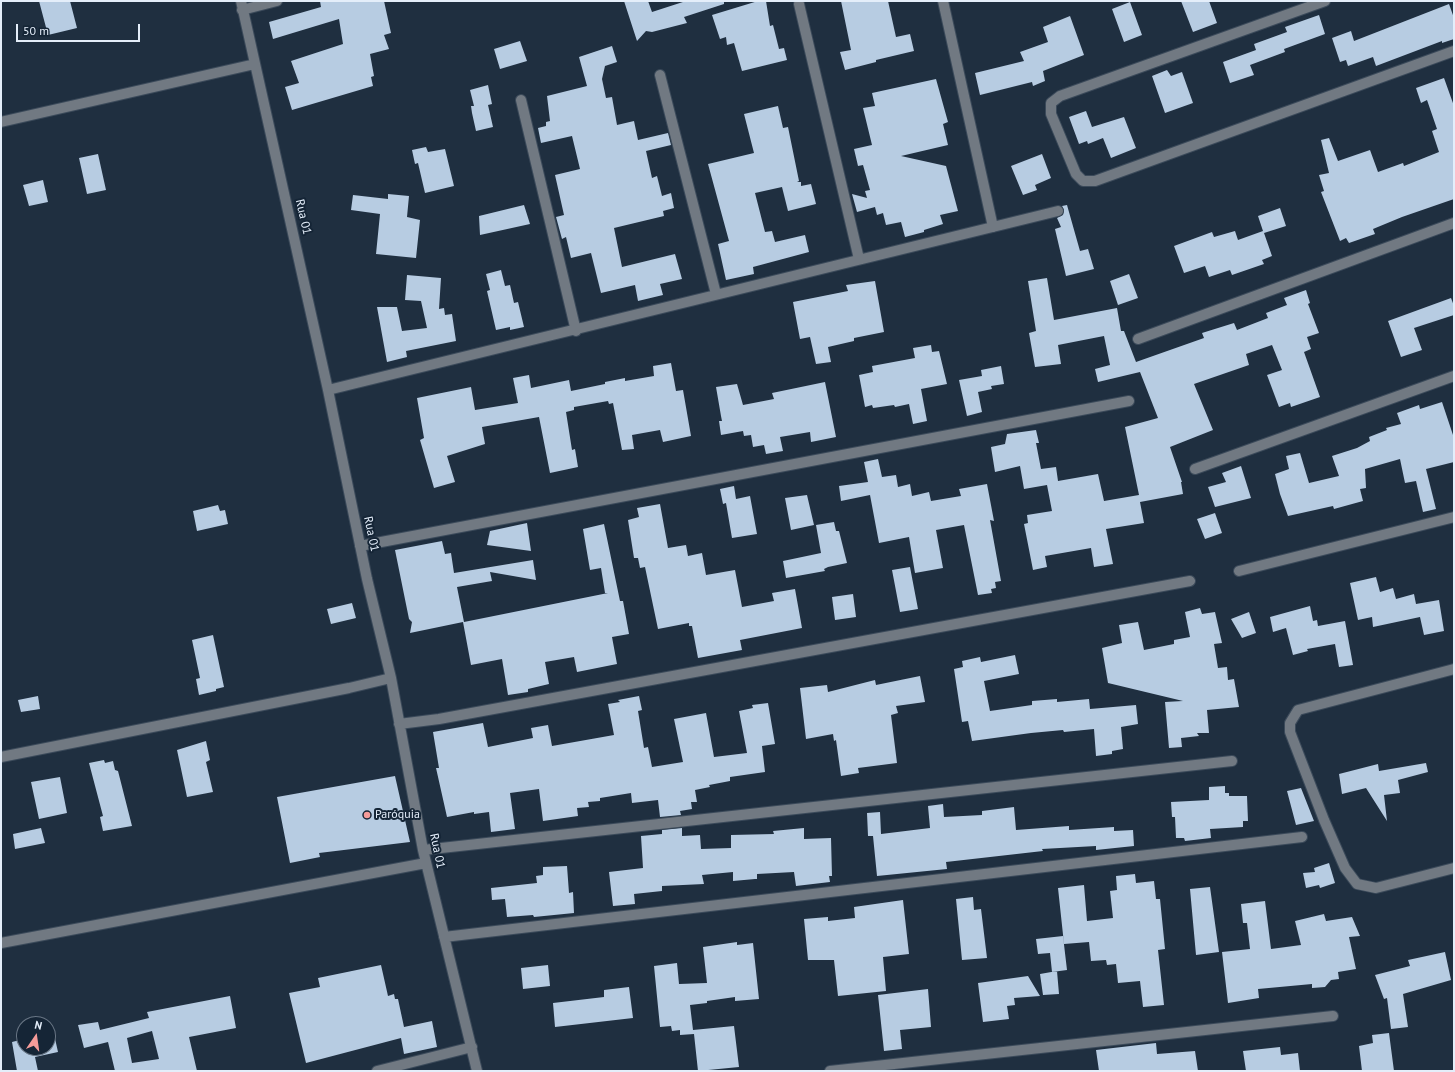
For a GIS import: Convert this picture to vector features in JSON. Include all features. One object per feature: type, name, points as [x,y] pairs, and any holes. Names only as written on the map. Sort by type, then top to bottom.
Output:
[{"type":"street","points":[[242,6],[277,1]]},
{"type":"street","points":[[943,1],[993,227]]},
{"type":"street","points":[[1325,1],[1060,96],[1051,103],[1051,114],[1076,174],[1084,181],[1095,181],[1454,51]]},
{"type":"street","points":[[799,4],[859,259]]},
{"type":"street","name":"Rua 01","points":[[242,6],[328,390],[360,546],[391,678],[423,850],[477,1071]]},
{"type":"street","points":[[1,122],[255,64]]},
{"type":"street","points":[[660,74],[716,294]]},
{"type":"street","points":[[521,100],[576,331]]},
{"type":"street","points":[[328,390],[576,331],[716,294],[1058,211]]},
{"type":"street","points":[[1138,338],[1454,223]]},
{"type":"street","points":[[1195,470],[1454,376]]},
{"type":"street","points":[[360,546],[1129,401]]},
{"type":"street","points":[[1239,571],[1454,517]]},
{"type":"street","points":[[399,724],[455,716],[1190,581]]},
{"type":"street","points":[[1454,669],[1298,710],[1290,723],[1290,732],[1324,820],[1345,868],[1357,884],[1376,888],[1454,868]]},
{"type":"street","points":[[1,757],[349,688],[391,678]]},
{"type":"street","points":[[423,850],[1232,761]]},
{"type":"street","points":[[444,937],[1302,837]]},
{"type":"street","points":[[1,943],[426,863]]},
{"type":"street","points":[[830,1071],[1333,1016]]},
{"type":"street","points":[[377,1071],[472,1047]]},
{"type":"building","points":[[39,1],[70,1],[77,28],[48,35]]},
{"type":"building","points":[[320,1],[384,1],[391,33],[384,35],[389,49],[370,54],[374,76],[371,77],[373,86],[292,110],[285,87],[299,83],[291,61],[343,44],[339,19],[273,39],[269,22],[321,7]]},
{"type":"building","points":[[624,1],[648,1],[652,12],[686,1],[724,1],[724,4],[684,17],[687,23],[652,32],[646,31],[637,41]]},
{"type":"building","points":[[758,1],[766,1],[770,26],[773,25],[779,49],[784,48],[787,60],[742,71],[734,43],[727,45],[726,37],[720,39],[712,15]]},
{"type":"building","points":[[841,1],[888,1],[896,37],[910,34],[914,51],[876,60],[876,62],[845,70],[840,52],[851,50]]},
{"type":"building","points":[[1181,1],[1209,1],[1217,23],[1193,32]]},
{"type":"building","points":[[1130,2],[1142,35],[1124,42],[1112,9]]},
{"type":"building","points":[[1449,4],[1454,18],[1454,39],[1442,43],[1442,41],[1376,66],[1373,57],[1348,66],[1346,60],[1340,62],[1332,38],[1351,31],[1354,41]]},
{"type":"building","points":[[1319,15],[1325,34],[1284,49],[1285,52],[1250,65],[1254,75],[1230,83],[1223,62],[1256,50],[1254,44],[1287,32],[1285,27]]},
{"type":"building","points":[[1070,16],[1084,55],[1043,71],[1045,81],[1033,86],[1032,82],[980,95],[975,73],[1024,61],[1020,52],[1048,42],[1043,27]]},
{"type":"building","points":[[520,41],[527,61],[500,69],[494,49]]},
{"type":"building","points":[[612,46],[617,62],[605,66],[602,79],[606,98],[612,97],[617,125],[634,121],[638,140],[668,133],[671,145],[646,151],[652,178],[657,176],[662,196],[671,193],[674,208],[663,211],[664,216],[614,228],[622,267],[675,254],[682,279],[660,284],[663,295],[638,301],[635,285],[601,293],[591,253],[571,258],[566,237],[562,239],[556,217],[564,215],[555,175],[580,169],[572,136],[541,143],[538,128],[546,126],[546,122],[550,121],[547,96],[587,86],[579,57]]},
{"type":"building","points":[[1167,70],[1171,76],[1182,72],[1193,103],[1165,113],[1152,76]]},
{"type":"building","points":[[1444,78],[1454,106],[1454,199],[1373,229],[1375,234],[1349,243],[1346,238],[1340,241],[1321,192],[1324,191],[1319,175],[1329,173],[1321,140],[1329,138],[1338,161],[1370,150],[1378,172],[1403,163],[1404,166],[1439,152],[1432,131],[1437,129],[1427,100],[1421,103],[1416,88]]},
{"type":"building","points":[[936,79],[948,122],[943,124],[948,145],[901,156],[946,166],[958,211],[940,215],[943,224],[924,230],[924,232],[905,237],[901,222],[886,225],[883,213],[877,215],[875,207],[857,212],[852,194],[867,198],[865,191],[870,190],[863,165],[858,166],[854,149],[872,145],[863,108],[875,106],[872,93]]},
{"type":"building","points":[[488,85],[492,104],[488,105],[493,127],[476,131],[471,106],[474,106],[470,90]]},
{"type":"building","points":[[778,106],[783,128],[788,127],[799,181],[797,182],[801,182],[801,186],[811,184],[816,204],[788,211],[782,187],[755,193],[765,232],[772,231],[775,242],[805,235],[809,252],[753,267],[754,274],[726,280],[718,244],[729,241],[708,164],[754,153],[744,114]]},
{"type":"building","points":[[1086,111],[1092,127],[1124,117],[1136,148],[1111,158],[1103,138],[1088,144],[1087,141],[1079,144],[1069,117]]},
{"type":"building","points":[[426,147],[428,152],[445,149],[454,186],[425,193],[418,163],[415,164],[412,150]]},
{"type":"building","points":[[98,154],[106,190],[87,194],[79,158]]},
{"type":"building","points":[[1042,154],[1051,178],[1035,185],[1037,190],[1023,195],[1011,166]]},
{"type":"building","points":[[43,180],[48,202],[29,206],[23,185]]},
{"type":"building","points":[[388,194],[409,196],[407,217],[420,220],[416,258],[376,254],[380,214],[351,210],[353,195],[388,199]]},
{"type":"building","points":[[524,205],[530,224],[480,235],[479,216]]},
{"type":"building","points":[[1067,205],[1080,251],[1088,249],[1094,269],[1066,276],[1055,229],[1061,227],[1057,218],[1063,215],[1064,210],[1062,206]]},
{"type":"building","points":[[1280,208],[1286,226],[1264,233],[1272,256],[1262,260],[1264,264],[1232,275],[1230,270],[1209,277],[1205,266],[1184,273],[1174,246],[1212,232],[1214,237],[1235,231],[1238,240],[1263,231],[1258,216]]},
{"type":"building","points":[[501,270],[505,286],[510,285],[514,303],[518,302],[524,327],[510,330],[510,327],[496,330],[487,291],[490,290],[486,274]]},
{"type":"building","points":[[1129,274],[1138,298],[1118,305],[1110,281]]},
{"type":"building","points":[[407,275],[441,278],[439,309],[444,308],[445,315],[452,314],[456,341],[406,351],[407,357],[387,362],[377,307],[397,307],[402,331],[427,328],[421,301],[405,300]]},
{"type":"building","points":[[1047,278],[1054,320],[1117,308],[1121,331],[1124,331],[1136,362],[1204,338],[1202,333],[1234,323],[1237,330],[1268,318],[1266,313],[1287,305],[1284,298],[1306,290],[1310,303],[1308,304],[1319,333],[1307,337],[1311,349],[1304,352],[1320,397],[1291,407],[1290,403],[1279,407],[1267,375],[1282,370],[1272,345],[1246,354],[1249,365],[1194,384],[1213,430],[1170,447],[1182,482],[1183,494],[1140,502],[1144,523],[1106,529],[1113,564],[1094,567],[1091,548],[1045,556],[1047,567],[1033,570],[1024,524],[1028,523],[1027,515],[1052,511],[1047,485],[1024,489],[1020,466],[995,472],[991,447],[1005,444],[1007,434],[1036,430],[1039,443],[1036,443],[1041,469],[1056,467],[1058,481],[1098,474],[1104,501],[1139,495],[1125,427],[1158,418],[1140,372],[1098,382],[1095,369],[1110,365],[1104,336],[1058,345],[1061,364],[1035,367],[1029,333],[1036,331],[1028,281]]},
{"type":"building","points":[[875,281],[884,332],[854,338],[854,341],[828,347],[831,362],[816,364],[810,337],[800,339],[793,302],[848,291],[846,285]]},
{"type":"building","points":[[1451,298],[1454,306],[1454,315],[1414,328],[1422,350],[1401,357],[1388,321]]},
{"type":"building","points":[[931,345],[932,352],[939,351],[947,384],[921,389],[927,421],[913,424],[909,404],[895,407],[894,405],[873,408],[872,405],[865,407],[859,375],[873,372],[872,366],[915,358],[913,348]]},
{"type":"building","points":[[671,363],[676,391],[683,390],[691,436],[663,442],[660,430],[632,435],[634,449],[622,450],[613,403],[609,404],[608,401],[574,407],[574,410],[566,412],[572,450],[575,449],[578,467],[550,473],[539,417],[482,427],[485,444],[447,456],[455,482],[434,488],[420,440],[424,438],[417,398],[471,387],[475,410],[518,403],[513,378],[529,375],[531,388],[569,380],[571,391],[625,378],[625,381],[654,376],[653,366]]},
{"type":"building","points":[[1001,366],[1004,384],[991,386],[992,389],[978,392],[982,412],[967,416],[959,380],[982,376],[981,370]]},
{"type":"building","points":[[825,382],[836,437],[811,442],[810,432],[780,437],[783,451],[766,454],[764,445],[753,447],[751,435],[744,436],[743,431],[721,435],[719,421],[722,421],[716,387],[737,384],[743,405],[774,399],[772,393]]},
{"type":"building","points":[[1442,402],[1454,438],[1454,462],[1426,469],[1436,509],[1423,512],[1416,481],[1405,483],[1400,459],[1365,469],[1366,488],[1360,489],[1363,501],[1334,509],[1333,506],[1288,516],[1275,474],[1289,469],[1286,456],[1300,453],[1309,483],[1339,476],[1332,456],[1357,448],[1370,441],[1369,437],[1387,430],[1386,428],[1401,424],[1397,413],[1419,405],[1420,409]]},
{"type":"building","points":[[878,459],[882,477],[896,475],[898,487],[910,484],[912,496],[929,492],[931,501],[961,496],[959,489],[987,484],[994,521],[990,520],[1001,581],[995,582],[996,588],[991,589],[992,593],[978,595],[964,525],[936,530],[943,568],[915,573],[909,537],[879,543],[870,495],[841,501],[839,486],[868,482],[864,462]]},
{"type":"building","points":[[1241,466],[1251,498],[1215,507],[1208,487],[1226,482],[1222,473]]},
{"type":"building","points":[[734,486],[736,499],[750,496],[757,534],[732,538],[726,503],[723,504],[720,489]]},
{"type":"building","points":[[807,495],[814,525],[791,530],[785,498]]},
{"type":"building","points":[[660,504],[668,548],[686,545],[688,556],[702,553],[706,575],[735,570],[742,607],[774,601],[772,593],[795,589],[802,628],[740,640],[742,650],[698,658],[692,626],[689,626],[689,623],[658,629],[645,567],[640,568],[638,558],[634,558],[628,520],[639,517],[637,508]]},
{"type":"building","points":[[218,505],[220,511],[225,510],[228,524],[197,531],[193,511]]},
{"type":"building","points":[[1215,513],[1222,533],[1205,539],[1197,519]]},
{"type":"building","points":[[834,522],[836,531],[839,531],[847,563],[828,567],[824,569],[825,571],[786,578],[783,561],[821,553],[816,525]]},
{"type":"building","points":[[527,523],[531,551],[487,545],[490,531]]},
{"type":"building","points":[[604,524],[620,601],[623,601],[629,634],[612,637],[617,664],[577,672],[574,657],[545,662],[549,684],[528,689],[528,692],[508,695],[502,659],[471,665],[463,622],[410,633],[412,622],[409,619],[395,550],[442,541],[445,554],[451,553],[454,573],[533,560],[536,580],[490,572],[492,581],[457,587],[464,622],[608,593],[605,593],[601,568],[590,570],[583,529]]},
{"type":"building","points":[[910,567],[918,609],[900,612],[892,570]]},
{"type":"building","points":[[1376,577],[1380,592],[1393,588],[1396,599],[1414,594],[1416,604],[1439,600],[1444,631],[1424,635],[1420,617],[1373,627],[1372,617],[1358,620],[1350,583]]},
{"type":"building","points":[[853,594],[856,617],[835,620],[832,597]]},
{"type":"building","points":[[352,603],[356,618],[331,624],[327,609]]},
{"type":"building","points":[[1310,606],[1313,621],[1317,620],[1318,626],[1345,621],[1353,665],[1339,667],[1335,644],[1307,649],[1308,651],[1293,655],[1286,628],[1273,632],[1270,617]]},
{"type":"building","points":[[1200,608],[1202,614],[1215,612],[1222,643],[1214,644],[1218,668],[1227,667],[1228,680],[1234,679],[1239,707],[1207,710],[1209,733],[1197,733],[1199,736],[1181,738],[1182,747],[1169,748],[1165,702],[1183,701],[1108,683],[1102,648],[1122,643],[1119,625],[1138,622],[1144,650],[1174,644],[1174,640],[1190,637],[1185,612]]},
{"type":"building","points":[[1249,612],[1256,633],[1242,638],[1231,619]]},
{"type":"building","points":[[213,635],[224,687],[216,689],[216,691],[199,695],[196,679],[200,678],[192,640]]},
{"type":"building","points":[[1015,655],[1019,674],[984,681],[990,711],[1032,705],[1032,701],[1057,699],[1057,702],[1089,699],[1090,709],[1136,705],[1138,724],[1121,727],[1123,749],[1112,751],[1112,754],[1096,756],[1094,729],[1031,733],[972,741],[968,721],[962,722],[954,669],[963,667],[962,661],[980,657],[981,662]]},
{"type":"building","points":[[920,676],[925,702],[896,706],[898,713],[891,715],[897,763],[858,768],[859,773],[841,776],[836,740],[834,741],[833,734],[806,739],[800,688],[827,685],[828,692],[875,680],[876,685]]},
{"type":"building","points":[[38,696],[40,709],[21,712],[18,700]]},
{"type":"building","points":[[639,696],[642,710],[638,711],[644,748],[648,747],[652,767],[683,762],[674,719],[706,713],[714,757],[747,753],[739,711],[753,708],[752,705],[768,703],[775,744],[762,746],[765,772],[730,777],[730,781],[709,785],[710,787],[695,790],[697,802],[691,802],[692,809],[680,811],[681,815],[660,817],[658,800],[632,803],[631,793],[600,798],[600,801],[588,802],[589,807],[577,808],[578,816],[543,821],[539,789],[510,793],[515,829],[491,832],[489,812],[474,814],[474,812],[447,817],[436,768],[439,768],[433,732],[483,723],[488,747],[533,738],[531,728],[548,725],[552,746],[614,735],[608,704],[620,702],[618,700]]},
{"type":"building","points":[[206,741],[210,760],[206,762],[213,792],[187,797],[177,750]]},
{"type":"building","points":[[104,760],[105,763],[113,761],[115,770],[118,771],[132,826],[103,831],[100,817],[103,816],[89,763]]},
{"type":"building","points":[[1426,763],[1428,772],[1398,780],[1400,793],[1384,795],[1387,821],[1366,788],[1342,794],[1339,774],[1378,764],[1379,771]]},
{"type":"building","points":[[395,776],[410,842],[319,853],[320,857],[290,863],[277,797]]},
{"type":"building","points":[[60,777],[67,813],[39,819],[31,782]]},
{"type":"building","points":[[1225,786],[1225,793],[1229,793],[1229,796],[1247,796],[1248,821],[1243,821],[1243,827],[1210,829],[1211,838],[1185,841],[1184,838],[1176,838],[1175,817],[1172,817],[1171,802],[1209,800],[1209,787]]},
{"type":"building","points":[[1301,788],[1314,821],[1296,825],[1287,791]]},
{"type":"building","points":[[943,804],[944,817],[982,815],[982,811],[1014,807],[1016,830],[1069,826],[1069,830],[1114,827],[1114,831],[1133,830],[1134,846],[1096,850],[1096,846],[1042,849],[1043,851],[946,862],[947,869],[877,876],[873,836],[868,836],[867,813],[880,812],[881,834],[930,828],[928,806]]},
{"type":"building","points":[[41,828],[45,843],[15,849],[13,834]]},
{"type":"building","points":[[682,828],[682,836],[700,835],[701,849],[731,848],[731,835],[774,834],[773,831],[804,828],[804,839],[831,838],[832,876],[829,876],[830,882],[796,886],[794,872],[757,874],[757,879],[733,881],[733,872],[702,875],[704,884],[662,886],[662,891],[634,894],[635,904],[613,906],[609,872],[643,868],[641,836],[662,834],[662,830]]},
{"type":"building","points":[[1329,863],[1335,883],[1320,888],[1319,885],[1306,888],[1303,873],[1315,872],[1314,868]]},
{"type":"building","points":[[567,866],[569,893],[573,892],[574,913],[534,917],[533,915],[507,917],[505,899],[492,900],[491,888],[537,883],[536,876],[543,875],[543,867]]},
{"type":"building","points":[[1135,874],[1136,883],[1154,881],[1156,899],[1160,899],[1165,949],[1158,950],[1164,1005],[1143,1007],[1140,981],[1118,983],[1116,964],[1107,965],[1106,960],[1091,961],[1089,942],[1064,944],[1058,888],[1084,885],[1087,921],[1113,918],[1110,891],[1117,890],[1116,876]]},
{"type":"building","points":[[1210,887],[1219,952],[1196,955],[1190,889]]},
{"type":"building","points":[[973,897],[974,910],[981,909],[987,958],[962,960],[956,899]]},
{"type":"building","points":[[903,900],[909,954],[883,957],[886,991],[838,996],[834,960],[808,960],[804,919],[828,917],[828,921],[855,918],[854,907]]},
{"type":"building","points":[[1265,901],[1271,949],[1301,945],[1295,921],[1324,914],[1326,921],[1352,917],[1360,936],[1349,937],[1356,969],[1338,972],[1339,979],[1331,980],[1325,987],[1312,988],[1312,984],[1258,989],[1259,998],[1228,1003],[1222,952],[1250,949],[1247,923],[1243,923],[1241,904]]},
{"type":"building","points":[[1063,936],[1067,970],[1052,972],[1050,953],[1038,954],[1036,939]]},
{"type":"building","points":[[737,942],[737,945],[753,943],[759,999],[735,1001],[735,997],[690,1005],[693,1030],[734,1026],[739,1067],[698,1071],[694,1034],[680,1035],[680,1030],[672,1031],[671,1026],[660,1027],[654,966],[677,963],[679,984],[707,983],[703,947]]},
{"type":"building","points":[[1445,952],[1451,980],[1403,994],[1408,1027],[1391,1029],[1387,998],[1384,999],[1375,975],[1410,966],[1408,960]]},
{"type":"building","points":[[381,965],[388,996],[394,994],[395,999],[398,999],[404,1027],[432,1021],[437,1047],[404,1054],[401,1038],[306,1063],[289,993],[320,987],[318,978]]},
{"type":"building","points":[[548,965],[550,986],[523,989],[521,968]]},
{"type":"building","points":[[1057,971],[1059,994],[1043,995],[1040,974]]},
{"type":"building","points":[[1028,976],[1040,996],[1014,998],[1015,1005],[1007,1006],[1009,1019],[983,1022],[978,983]]},
{"type":"building","points":[[629,987],[633,1018],[555,1027],[553,1003],[604,997],[604,990]]},
{"type":"building","points":[[928,989],[931,1027],[900,1030],[902,1049],[884,1051],[878,995]]},
{"type":"building","points":[[230,996],[236,1028],[189,1037],[197,1071],[115,1071],[108,1042],[84,1048],[78,1025],[98,1022],[100,1030],[149,1018],[147,1012]],"holes":[[[152,1031],[159,1059],[132,1063],[127,1038]]]},
{"type":"building","points":[[1389,1033],[1394,1071],[1362,1071],[1359,1046],[1373,1043],[1372,1035]]},
{"type":"building","points":[[16,1041],[16,1056],[40,1056],[35,1057],[38,1071],[17,1071],[12,1042]]},
{"type":"building","points":[[1156,1043],[1157,1054],[1195,1051],[1198,1071],[1099,1071],[1096,1050]]},
{"type":"building","points":[[1280,1047],[1281,1055],[1298,1053],[1300,1071],[1246,1071],[1243,1051]]},
{"type":"place","name":"Paróquia","points":[[367,815]]}]
